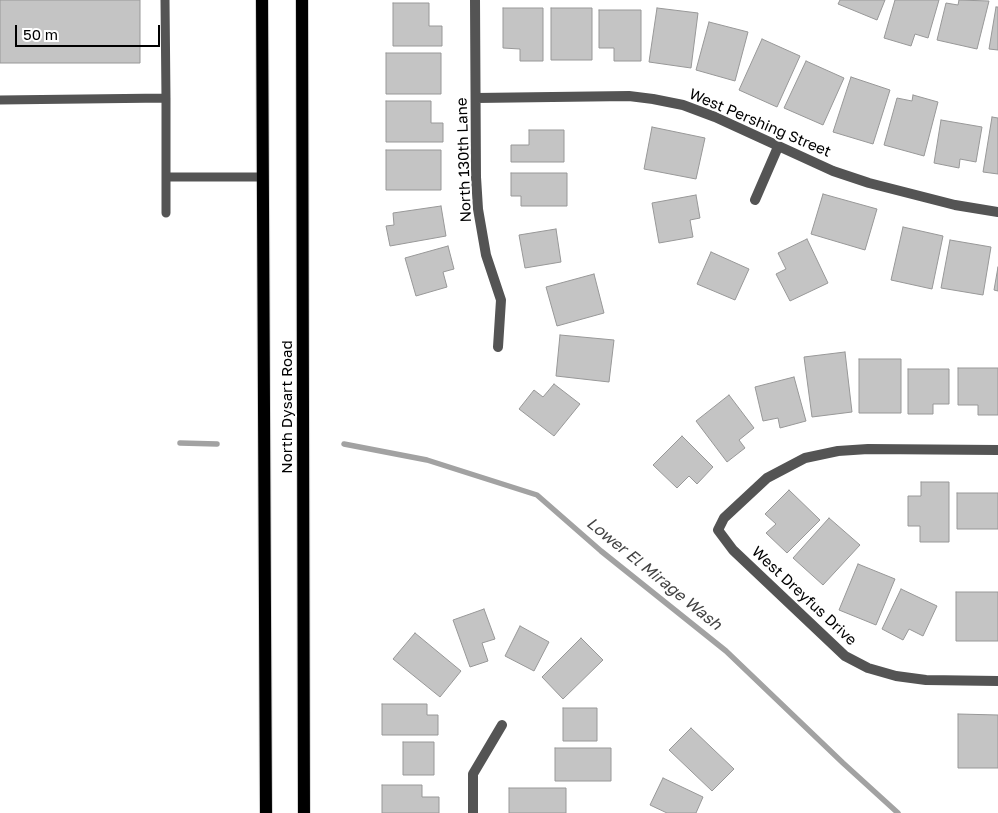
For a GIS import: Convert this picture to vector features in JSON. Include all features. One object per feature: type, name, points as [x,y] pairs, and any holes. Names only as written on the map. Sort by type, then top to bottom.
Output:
[{"type":"main road","name":"North Dysart Road","points":[[262,0],[266,813]]},
{"type":"main road","name":"North Dysart Road","points":[[302,0],[304,813]]},
{"type":"street","name":"North 130th Lane","points":[[475,0],[478,209],[486,255],[501,300],[498,347]]},
{"type":"street","name":"West Pershing Street","points":[[476,98],[628,96],[683,105],[833,171],[869,183],[955,205],[998,212]]},
{"type":"street","points":[[756,200],[778,147]]},
{"type":"street","name":"West Dreyfus Drive","points":[[998,450],[868,449],[838,451],[805,458],[767,478],[724,518],[718,530],[733,550],[845,656],[868,668],[896,676],[926,680],[998,681]]},
{"type":"street","points":[[472,813],[473,774],[502,725]]},
{"type":"lane","points":[[165,0],[166,213]]},
{"type":"lane","points":[[0,100],[166,98]]},
{"type":"lane","points":[[166,177],[264,177]]},
{"type":"building","points":[[0,0],[140,0],[140,63],[0,63]]},
{"type":"building","points":[[840,0],[885,0],[877,20],[838,4]]},
{"type":"building","points":[[895,0],[939,0],[928,38],[915,34],[911,46],[884,38]]},
{"type":"building","points":[[959,0],[989,1],[977,49],[937,40],[946,3],[958,5]]},
{"type":"building","points":[[393,3],[429,3],[429,26],[442,26],[442,46],[393,46]]},
{"type":"building","points":[[996,7],[998,7],[998,50],[989,49]]},
{"type":"building","points":[[503,8],[543,8],[543,61],[520,61],[520,49],[503,48]]},
{"type":"building","points":[[551,8],[592,8],[592,60],[551,60]]},
{"type":"building","points":[[657,8],[698,13],[691,68],[649,62]]},
{"type":"building","points":[[599,10],[641,10],[641,61],[614,61],[614,48],[599,48]]},
{"type":"building","points":[[709,22],[748,32],[735,81],[696,70]]},
{"type":"building","points":[[762,39],[800,56],[777,107],[739,90]]},
{"type":"building","points":[[386,53],[441,53],[441,94],[386,94]]},
{"type":"building","points":[[806,61],[844,78],[823,125],[784,108]]},
{"type":"building","points":[[851,77],[890,90],[873,144],[833,132]]},
{"type":"building","points":[[913,95],[938,102],[924,156],[884,145],[897,98],[912,101]]},
{"type":"building","points":[[386,101],[431,101],[431,123],[443,123],[443,142],[386,142]]},
{"type":"building","points":[[992,117],[998,118],[998,174],[983,172]]},
{"type":"building","points":[[941,120],[982,127],[976,162],[960,159],[959,168],[934,163]]},
{"type":"building","points":[[652,127],[705,138],[696,179],[644,169]]},
{"type":"building","points":[[529,130],[564,130],[564,162],[511,162],[511,145],[529,145]]},
{"type":"building","points":[[386,150],[441,150],[441,190],[386,190]]},
{"type":"building","points":[[511,173],[567,173],[567,206],[521,206],[521,196],[511,196]]},
{"type":"building","points":[[823,194],[877,209],[865,250],[811,234]]},
{"type":"building","points":[[696,195],[700,218],[690,220],[693,237],[659,243],[652,203]]},
{"type":"building","points":[[441,206],[446,236],[390,246],[386,226],[394,225],[393,213]]},
{"type":"building","points":[[903,227],[943,236],[932,289],[891,280]]},
{"type":"building","points":[[556,229],[561,262],[525,268],[519,235]]},
{"type":"building","points":[[807,239],[828,283],[790,301],[776,274],[786,269],[778,253]]},
{"type":"building","points":[[950,240],[991,247],[983,295],[941,288]]},
{"type":"building","points":[[448,246],[454,269],[443,272],[447,287],[416,296],[405,258]]},
{"type":"building","points":[[711,252],[749,269],[735,300],[697,284]]},
{"type":"building","points":[[998,267],[998,291],[994,290]]},
{"type":"building","points":[[594,274],[604,313],[557,326],[546,287]]},
{"type":"building","points":[[560,335],[614,340],[609,382],[556,376]]},
{"type":"building","points":[[845,352],[852,412],[812,417],[804,357]]},
{"type":"building","points":[[859,359],[901,359],[901,413],[859,413]]},
{"type":"building","points":[[958,368],[998,368],[998,415],[978,415],[978,405],[958,405]]},
{"type":"building","points":[[908,369],[949,369],[949,404],[933,404],[933,414],[908,414]]},
{"type":"building","points":[[794,377],[806,421],[780,428],[778,418],[763,421],[755,387]]},
{"type":"building","points":[[554,384],[580,404],[554,436],[519,409],[534,390],[543,397]]},
{"type":"building","points":[[729,395],[754,428],[739,440],[745,448],[727,462],[696,421]]},
{"type":"building","points":[[682,436],[713,467],[697,484],[689,476],[677,488],[653,465]]},
{"type":"building","points":[[921,482],[949,482],[949,542],[920,542],[920,526],[908,526],[908,496],[921,496]]},
{"type":"building","points":[[789,490],[820,520],[787,553],[766,533],[776,524],[765,514]]},
{"type":"building","points":[[957,493],[998,493],[998,529],[957,529]]},
{"type":"building","points":[[829,518],[860,545],[823,585],[793,558]]},
{"type":"building","points":[[858,564],[895,579],[876,625],[839,610]]},
{"type":"building","points":[[901,589],[937,606],[923,636],[909,629],[903,640],[882,629]]},
{"type":"building","points":[[956,592],[998,592],[998,641],[956,641]]},
{"type":"building","points":[[484,609],[495,639],[482,643],[488,661],[470,667],[453,620]]},
{"type":"building","points":[[520,626],[549,642],[534,671],[505,656]]},
{"type":"building","points":[[415,633],[461,671],[440,697],[393,659]]},
{"type":"building","points":[[581,638],[603,660],[563,699],[542,677]]},
{"type":"building","points":[[382,704],[427,704],[427,715],[438,715],[438,735],[382,735]]},
{"type":"building","points":[[563,708],[597,708],[597,741],[563,741]]},
{"type":"building","points":[[958,714],[998,715],[998,768],[958,768]]},
{"type":"building","points":[[691,728],[734,769],[712,791],[669,750]]},
{"type":"building","points":[[403,742],[434,742],[434,775],[403,775]]},
{"type":"building","points":[[555,748],[611,748],[611,781],[555,781]]},
{"type":"building","points":[[663,778],[703,797],[696,813],[667,813],[650,805]]},
{"type":"building","points":[[382,785],[422,785],[422,797],[439,797],[439,813],[382,813]]},
{"type":"building","points":[[509,788],[566,788],[566,813],[509,813]]},
{"type":"waterway","points":[[180,443],[217,444]]},
{"type":"waterway","name":"Lower El Mirage Wash","points":[[344,444],[427,460],[537,495],[601,551],[726,651],[898,813]]}]
